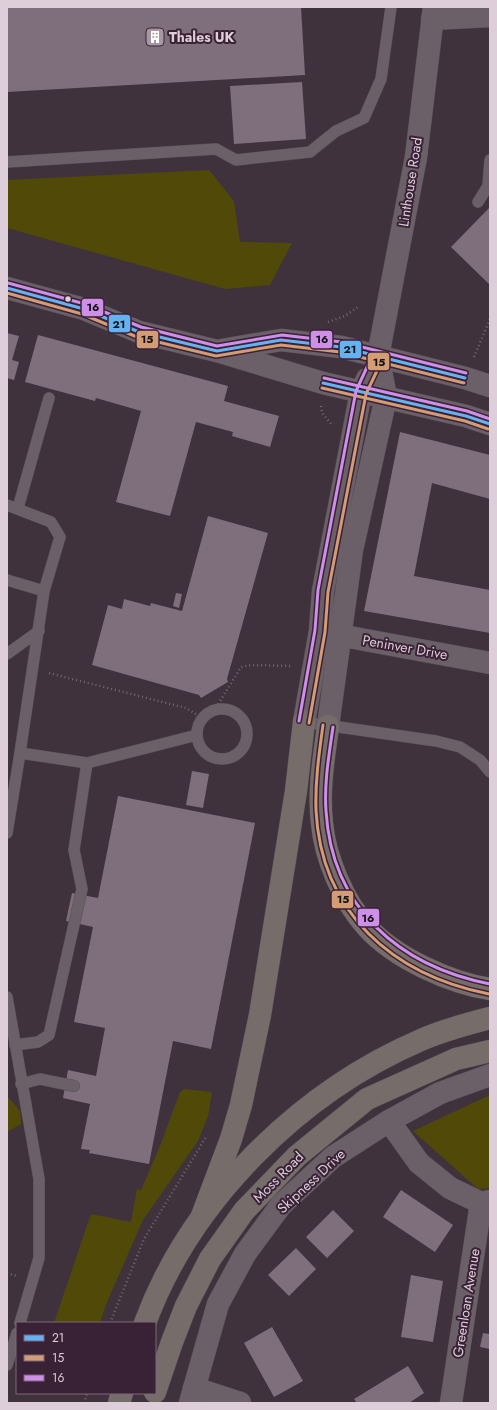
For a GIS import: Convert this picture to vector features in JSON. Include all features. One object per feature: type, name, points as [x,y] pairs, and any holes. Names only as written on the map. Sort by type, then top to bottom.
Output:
[{"type":"main road","points":[[145,1322],[158,1293],[202,1216],[231,1139],[241,1105],[260,1015],[296,791],[304,722]]},
{"type":"main road","points":[[328,726],[320,787],[322,822],[331,862],[343,893],[367,927],[392,948],[415,963],[441,976],[490,989]]},
{"type":"main road","points":[[202,1216],[253,1157],[297,1114],[335,1086],[421,1040],[466,1024],[490,1018]]},
{"type":"main road","name":"Moss Road","points":[[156,1390],[186,1306],[210,1259],[244,1211],[297,1156],[367,1099],[456,1059],[490,1050]]},
{"type":"street","points":[[433,13],[490,16]]},
{"type":"street","name":"Linthouse Road","points":[[378,356],[416,157],[433,13]]},
{"type":"street","points":[[7,288],[84,309],[139,332],[217,351],[323,383],[466,416],[490,424]]},
{"type":"street","points":[[217,351],[281,340],[341,347],[465,378],[490,386]]},
{"type":"street","points":[[328,726],[330,633],[323,591],[361,392],[378,356]]},
{"type":"street","points":[[304,722],[352,550],[386,397],[378,356]]},
{"type":"street","name":"Peninver Drive","points":[[330,633],[490,663]]},
{"type":"street","name":"Skipness Drive","points":[[192,1395],[218,1304],[245,1254],[281,1205],[333,1157],[389,1121],[440,1093],[490,1075]]},
{"type":"street","points":[[389,1121],[419,1163],[450,1188],[486,1202]]},
{"type":"street","name":"Greenloan Avenue","points":[[451,1403],[486,1202]]},
{"type":"street","points":[[192,1395],[240,1403]]},
{"type":"lane","points":[[7,162],[216,149],[236,160],[310,152],[336,131],[364,118],[381,79],[391,7]]},
{"type":"lane","points":[[478,202],[488,186],[490,160]]},
{"type":"lane","points":[[7,834],[44,591],[60,537],[51,522],[12,506],[49,398]]},
{"type":"lane","points":[[7,580],[44,591]]},
{"type":"lane","points":[[7,654],[39,631]]},
{"type":"lane","points":[[226,710],[234,712],[241,718],[245,725],[247,734],[246,742],[241,750],[235,756],[218,759],[203,751],[198,743],[197,735],[202,719],[214,711],[226,710]]},
{"type":"lane","points":[[304,722],[436,741],[460,747],[480,760],[490,772]]},
{"type":"lane","points":[[20,753],[87,763],[197,735]]},
{"type":"lane","points":[[15,1045],[38,1042],[49,1035],[82,889],[74,850],[87,763]]},
{"type":"lane","points":[[7,997],[21,1084],[39,1179],[39,1258],[20,1322]]},
{"type":"lane","points":[[21,1084],[40,1079],[74,1086]]},
{"type":"lane","points":[[7,1365],[16,1336]]},
{"type":"path","points":[[465,378],[490,319]]},
{"type":"path","points":[[214,711],[241,667],[251,665],[294,666],[293,673]]},
{"type":"path","points":[[33,669],[186,708],[202,719]]},
{"type":"path","points":[[110,1322],[144,1239],[207,1136]]},
{"type":"shaded area","points":[[209,170],[234,201],[240,242],[292,243],[270,285],[225,289],[7,228],[7,180]]},
{"type":"shaded area","points":[[184,1089],[212,1092],[208,1116],[198,1141],[143,1220],[107,1302],[100,1322],[54,1322],[91,1214],[131,1222],[137,1189],[141,1190],[160,1146],[180,1092]]},
{"type":"shaded area","points":[[490,1095],[490,1188],[478,1189],[413,1131]]},
{"type":"shaded area","points":[[7,1096],[20,1111],[21,1124],[7,1132]]},
{"type":"building","name":"Thales UK","points":[[7,7],[301,7],[305,75],[7,92]]},
{"type":"building","points":[[302,82],[306,139],[234,144],[230,86]]},
{"type":"building","points":[[490,207],[490,283],[489,284],[451,247]]},
{"type":"building","points":[[7,333],[19,336],[12,360],[19,362],[14,380],[7,378]]},
{"type":"building","points":[[38,335],[228,386],[224,401],[279,416],[270,447],[232,436],[233,432],[196,422],[170,516],[116,502],[141,411],[96,398],[95,401],[25,382]]},
{"type":"building","points":[[400,432],[490,455],[490,499],[432,483],[414,576],[490,590],[490,633],[364,611]]},
{"type":"building","points":[[208,516],[268,533],[227,679],[228,682],[201,698],[199,695],[92,665],[108,605],[122,609],[124,599],[150,606],[151,603],[182,611]]},
{"type":"building","points":[[176,593],[182,594],[179,608],[173,606]]},
{"type":"building","points":[[192,771],[209,774],[203,808],[186,805]]},
{"type":"building","points":[[118,796],[255,823],[211,1049],[173,1041],[149,1164],[89,1153],[90,1150],[81,1149],[90,1104],[63,1098],[68,1070],[96,1076],[105,1028],[74,1022],[93,927],[66,921],[72,893],[98,898]]},
{"type":"building","points":[[401,1190],[453,1225],[435,1252],[383,1217]]},
{"type":"building","points":[[333,1210],[354,1231],[327,1258],[306,1237]]},
{"type":"building","points":[[296,1248],[316,1269],[289,1296],[268,1275]]},
{"type":"building","points":[[411,1275],[443,1281],[433,1342],[401,1337]]},
{"type":"building","points":[[272,1327],[303,1381],[274,1397],[244,1343]]},
{"type":"building","points":[[483,1333],[490,1334],[490,1349],[480,1347]]},
{"type":"building","points":[[408,1366],[424,1393],[409,1403],[357,1403],[354,1399]]},
{"type":"transit line","name":"16","points":[[8,283],[85,304],[141,327],[217,346],[282,335],[342,342],[466,373]]},
{"type":"transit line","name":"21","points":[[7,288],[84,309],[139,332],[217,351],[281,340],[341,347],[465,378]]},
{"type":"transit line","name":"15","points":[[7,293],[82,314],[137,337],[216,356],[281,345],[340,352],[464,383]]},
{"type":"transit line","name":"16","points":[[299,721],[315,630],[318,590],[356,391],[373,354]]},
{"type":"transit line","name":"15","points":[[309,723],[325,632],[328,592],[366,394],[383,358]]},
{"type":"transit line","name":"16","points":[[324,378],[467,411],[490,419]]},
{"type":"transit line","name":"21","points":[[323,383],[466,416],[490,424]]},
{"type":"transit line","name":"15","points":[[322,388],[465,421],[488,429]]},
{"type":"transit line","name":"15","points":[[323,725],[316,799],[321,847],[332,880],[348,908],[368,934],[393,955],[422,972],[454,985],[489,994]]},
{"type":"transit line","name":"16","points":[[333,727],[326,780],[326,811],[331,846],[341,876],[357,904],[376,927],[400,947],[427,963],[457,975],[490,984]]},
{"type":"place","name":"Thales UK","points":[[155,37]]}]
